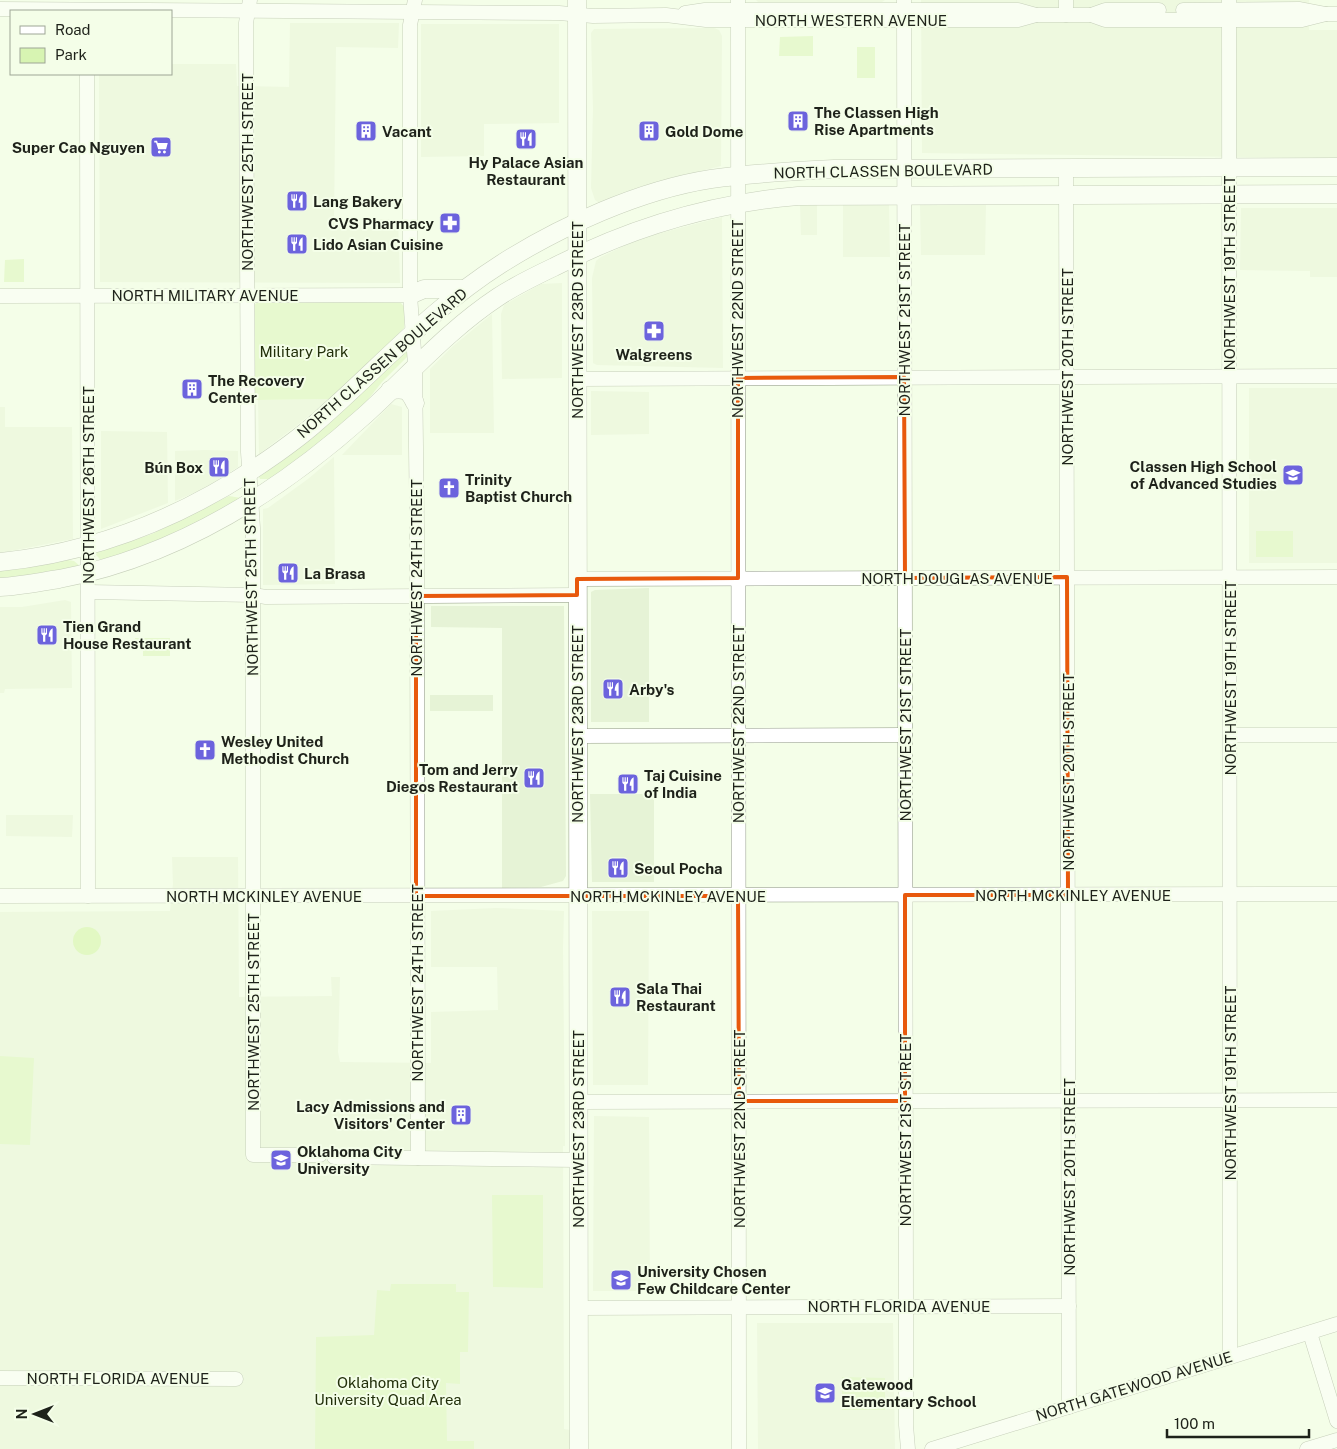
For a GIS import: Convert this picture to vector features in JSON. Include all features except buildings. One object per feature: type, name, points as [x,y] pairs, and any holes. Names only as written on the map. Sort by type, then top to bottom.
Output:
[{"type":"main road","name":"NORTHWEST 23RD STREET","points":[[577,7],[579,1449]]},
{"type":"main road","name":"NORTH CLASSEN BOULEVARD","points":[[0,562],[55,554],[88,546],[144,527],[206,497],[250,472],[316,423],[413,331],[464,290],[518,254],[577,222],[642,197],[711,179],[785,171],[1229,166],[1337,167]]},
{"type":"main road","name":"NORTH CLASSEN BOULEVARD","points":[[0,587],[88,573],[123,563],[210,527],[251,502],[310,461],[366,413],[444,339],[498,297],[526,280],[578,255],[622,236],[658,224],[737,204],[798,196],[1337,194]]},
{"type":"main road","points":[[410,295],[424,290],[464,290]]},
{"type":"main road","points":[[390,390],[406,391],[411,394],[416,402]]},
{"type":"street","points":[[1066,0],[1066,15]]},
{"type":"street","name":"NORTH WESTERN AVENUE","points":[[0,9],[87,10],[249,5],[414,5],[577,7],[666,15],[705,10],[904,10],[1018,20],[1036,14],[1091,15],[1106,20],[1229,10],[1302,20],[1331,14]]},
{"type":"street","name":"NORTHWEST 25TH STREET","points":[[249,5],[246,22],[248,445],[253,528],[253,1155],[320,1155]]},
{"type":"street","name":"NORTHWEST 24TH STREET","points":[[414,5],[410,25],[410,295],[416,402],[418,1158]]},
{"type":"street","name":"NORTHWEST 22ND STREET","points":[[738,10],[739,1449]]},
{"type":"street","name":"NORTHWEST 21ST STREET","points":[[904,10],[905,1101],[906,1425],[908,1449]]},
{"type":"street","name":"NORTHWEST 19TH STREET","points":[[1229,10],[1230,1357]]},
{"type":"street","name":"NORTHWEST 26TH STREET","points":[[87,75],[88,896]]},
{"type":"street","name":"NORTHWEST 20TH STREET","points":[[1066,168],[1069,1407]]},
{"type":"street","name":"NORTH MILITARY AVENUE","points":[[0,296],[410,295]]},
{"type":"street","points":[[577,379],[1337,376]]},
{"type":"street","name":"NORTH DOUGLAS AVENUE","points":[[88,592],[253,595],[266,597],[416,596],[738,578],[1337,577]]},
{"type":"street","points":[[578,736],[905,735]]},
{"type":"street","points":[[1230,735],[1337,735]]},
{"type":"street","name":"NORTH MCKINLEY AVENUE","points":[[0,896],[1337,894]]},
{"type":"street","points":[[578,1102],[1337,1100]]},
{"type":"street","points":[[334,1157],[578,1160]]},
{"type":"street","name":"NORTH FLORIDA AVENUE","points":[[579,1308],[1069,1306]]},
{"type":"street","name":"NORTH GATEWOOD AVENUE","points":[[932,1449],[1337,1324]]},
{"type":"street","points":[[1310,1333],[1337,1421]]},
{"type":"street","name":"NORTH FLORIDA AVENUE","points":[[0,1378],[236,1379]]},
{"type":"street","points":[[1307,1449],[1337,1440]]},
{"type":"highlighted area","points":[[904,377],[905,578],[1067,577],[1068,895],[905,895],[905,1101],[739,1101],[738,896],[416,896],[416,596],[577,595],[577,579],[738,578],[738,378]]},
{"type":"shaded area","points":[[756,0],[885,0],[882,2],[758,2]]},
{"type":"shaded area","points":[[921,0],[1309,0],[1309,30],[1337,30],[1337,158],[922,153]]},
{"type":"shaded area","points":[[290,23],[399,23],[398,48],[336,47],[334,220],[398,219],[400,283],[100,282],[99,75],[172,75],[172,64],[236,64],[237,86],[289,87]]},
{"type":"shaded area","points":[[421,24],[559,24],[559,123],[484,124],[484,156],[421,157]]},
{"type":"shaded area","points":[[714,28],[719,30],[722,36],[721,166],[673,178],[601,204],[595,200],[591,188],[593,109],[591,33],[594,29]]},
{"type":"shaded area","points":[[817,204],[817,235],[801,235],[800,205]]},
{"type":"shaded area","points":[[843,204],[889,204],[890,257],[843,257]]},
{"type":"shaded area","points":[[920,205],[986,205],[985,255],[921,255]]},
{"type":"shaded area","points":[[1241,208],[1337,208],[1337,277],[1310,277],[1310,271],[1240,270]]},
{"type":"shaded area","points":[[722,217],[723,368],[597,365],[593,363],[592,278],[596,261],[638,239]]},
{"type":"shaded area","points":[[562,283],[562,378],[502,379],[501,314],[504,305],[541,284]]},
{"type":"shaded area","points":[[492,314],[494,433],[430,433],[430,369],[452,347]]},
{"type":"shaded area","name":"Classen High School of Advanced Studies","points":[[1249,388],[1337,388],[1337,563],[1249,563]]},
{"type":"shaded area","points":[[591,391],[649,392],[649,434],[591,435]]},
{"type":"shaded area","points":[[329,399],[296,426],[259,454],[258,400]]},
{"type":"shaded area","points":[[391,404],[402,407],[402,455],[342,455]]},
{"type":"shaded area","points":[[0,407],[5,407],[5,427],[72,427],[73,539],[0,553]]},
{"type":"shaded area","points":[[101,431],[167,432],[168,503],[101,529]]},
{"type":"shaded area","points":[[175,451],[238,451],[238,467],[205,488],[175,501]]},
{"type":"shaded area","points":[[334,457],[335,584],[263,585],[263,509],[268,508],[308,479]]},
{"type":"shaded area","points":[[649,588],[649,722],[591,722],[591,592],[595,590]]},
{"type":"shaded area","points":[[65,600],[71,602],[72,688],[5,689],[4,693],[0,693],[0,607],[22,607]]},
{"type":"shaded area","points":[[431,606],[564,606],[566,876],[563,881],[541,887],[502,888],[502,628],[431,627]]},
{"type":"shaded area","points":[[430,695],[493,695],[493,711],[430,711]]},
{"type":"shaded area","points":[[590,794],[654,794],[654,882],[592,882]]},
{"type":"shaded area","points":[[6,815],[73,815],[72,837],[6,836]]},
{"type":"shaded area","name":"Oklahoma City University","points":[[172,857],[238,857],[239,997],[332,996],[331,977],[340,977],[338,1052],[340,1062],[431,1063],[431,1012],[498,1010],[497,967],[431,967],[431,911],[496,908],[564,911],[564,1429],[570,1430],[570,1449],[0,1449],[0,912],[170,911],[173,884]]},
{"type":"shaded area","points":[[592,911],[649,911],[648,1085],[593,1085]]},
{"type":"shaded area","points":[[87,927],[97,931],[101,941],[97,951],[87,955],[77,951],[73,941],[77,931]]},
{"type":"shaded area","points":[[594,1116],[649,1117],[650,1291],[593,1291]]},
{"type":"shaded area","name":"Gatewood Elementary School","points":[[757,1323],[893,1323],[895,1449],[758,1449]]},
{"type":"green space","points":[[813,36],[813,56],[779,56],[780,37]]},
{"type":"green space","points":[[857,47],[875,47],[875,78],[857,78]]},
{"type":"green space","points":[[24,259],[24,282],[4,282],[5,260]]},
{"type":"green space","name":"Military Park","points":[[259,301],[401,303],[405,308],[404,328],[331,402],[329,399],[257,400],[254,397],[254,305]]},
{"type":"green space","points":[[405,351],[411,353],[382,382],[346,423],[272,479],[260,479],[259,475]]},
{"type":"green space","points":[[229,496],[241,498],[201,524],[107,561],[100,559],[96,555],[97,552],[152,534]]},
{"type":"green space","points":[[1256,531],[1293,531],[1293,557],[1256,557]]},
{"type":"green space","points":[[68,560],[74,561],[81,567],[0,582],[0,571]]},
{"type":"green space","points":[[135,638],[170,638],[170,656],[143,656],[143,649],[134,649]]},
{"type":"green space","points":[[0,1056],[34,1058],[30,1145],[0,1144]]},
{"type":"green space","points":[[492,1195],[543,1195],[543,1288],[493,1287]]},
{"type":"green space","name":"Oklahoma City University Quad Area","points":[[391,1284],[456,1284],[456,1292],[469,1292],[468,1352],[460,1352],[460,1384],[446,1383],[447,1441],[474,1441],[474,1449],[315,1449],[316,1337],[374,1335],[377,1290],[390,1291]]},
{"type":"green space","points":[[842,1377],[885,1378],[885,1410],[842,1410]]},
{"type":"place","name":"The Classen High Rise Apartments","points":[[798,121]]},
{"type":"place","name":"Vacant","points":[[366,131]]},
{"type":"place","name":"Gold Dome","points":[[649,131]]},
{"type":"place","name":"Hy Palace Asian Restaurant","points":[[526,139]]},
{"type":"place","name":"Super Cao Nguyen","points":[[161,147]]},
{"type":"place","name":"Lang Bakery","points":[[297,201]]},
{"type":"place","name":"CVS Pharmacy","points":[[450,223]]},
{"type":"place","name":"Lido Asian Cuisine","points":[[297,244]]},
{"type":"place","name":"Walgreens","points":[[654,331]]},
{"type":"place","name":"The Recovery Center","points":[[192,389]]},
{"type":"place","name":"Bún Box","points":[[219,467]]},
{"type":"place","name":"Classen High School of Advanced Studies","points":[[1293,475]]},
{"type":"place","name":"Trinity Baptist Church","points":[[449,488]]},
{"type":"place","name":"La Brasa","points":[[288,573]]},
{"type":"place","name":"Tien Grand House Restaurant","points":[[47,635]]},
{"type":"place","name":"Arby's","points":[[613,689]]},
{"type":"place","name":"Wesley United Methodist Church","points":[[205,750]]},
{"type":"place","name":"Tom and Jerry Diegos Restaurant","points":[[534,778]]},
{"type":"place","name":"Taj Cuisine of India","points":[[628,784]]},
{"type":"place","name":"Seoul Pocha","points":[[618,868]]},
{"type":"place","name":"Sala Thai Restaurant","points":[[620,997]]},
{"type":"place","name":"Lacy Admissions and Visitors' Center","points":[[461,1115]]},
{"type":"place","name":"Oklahoma City University","points":[[281,1160]]},
{"type":"place","name":"University Chosen Few Childcare Center","points":[[621,1280]]},
{"type":"place","name":"Gatewood Elementary School","points":[[825,1393]]}]
